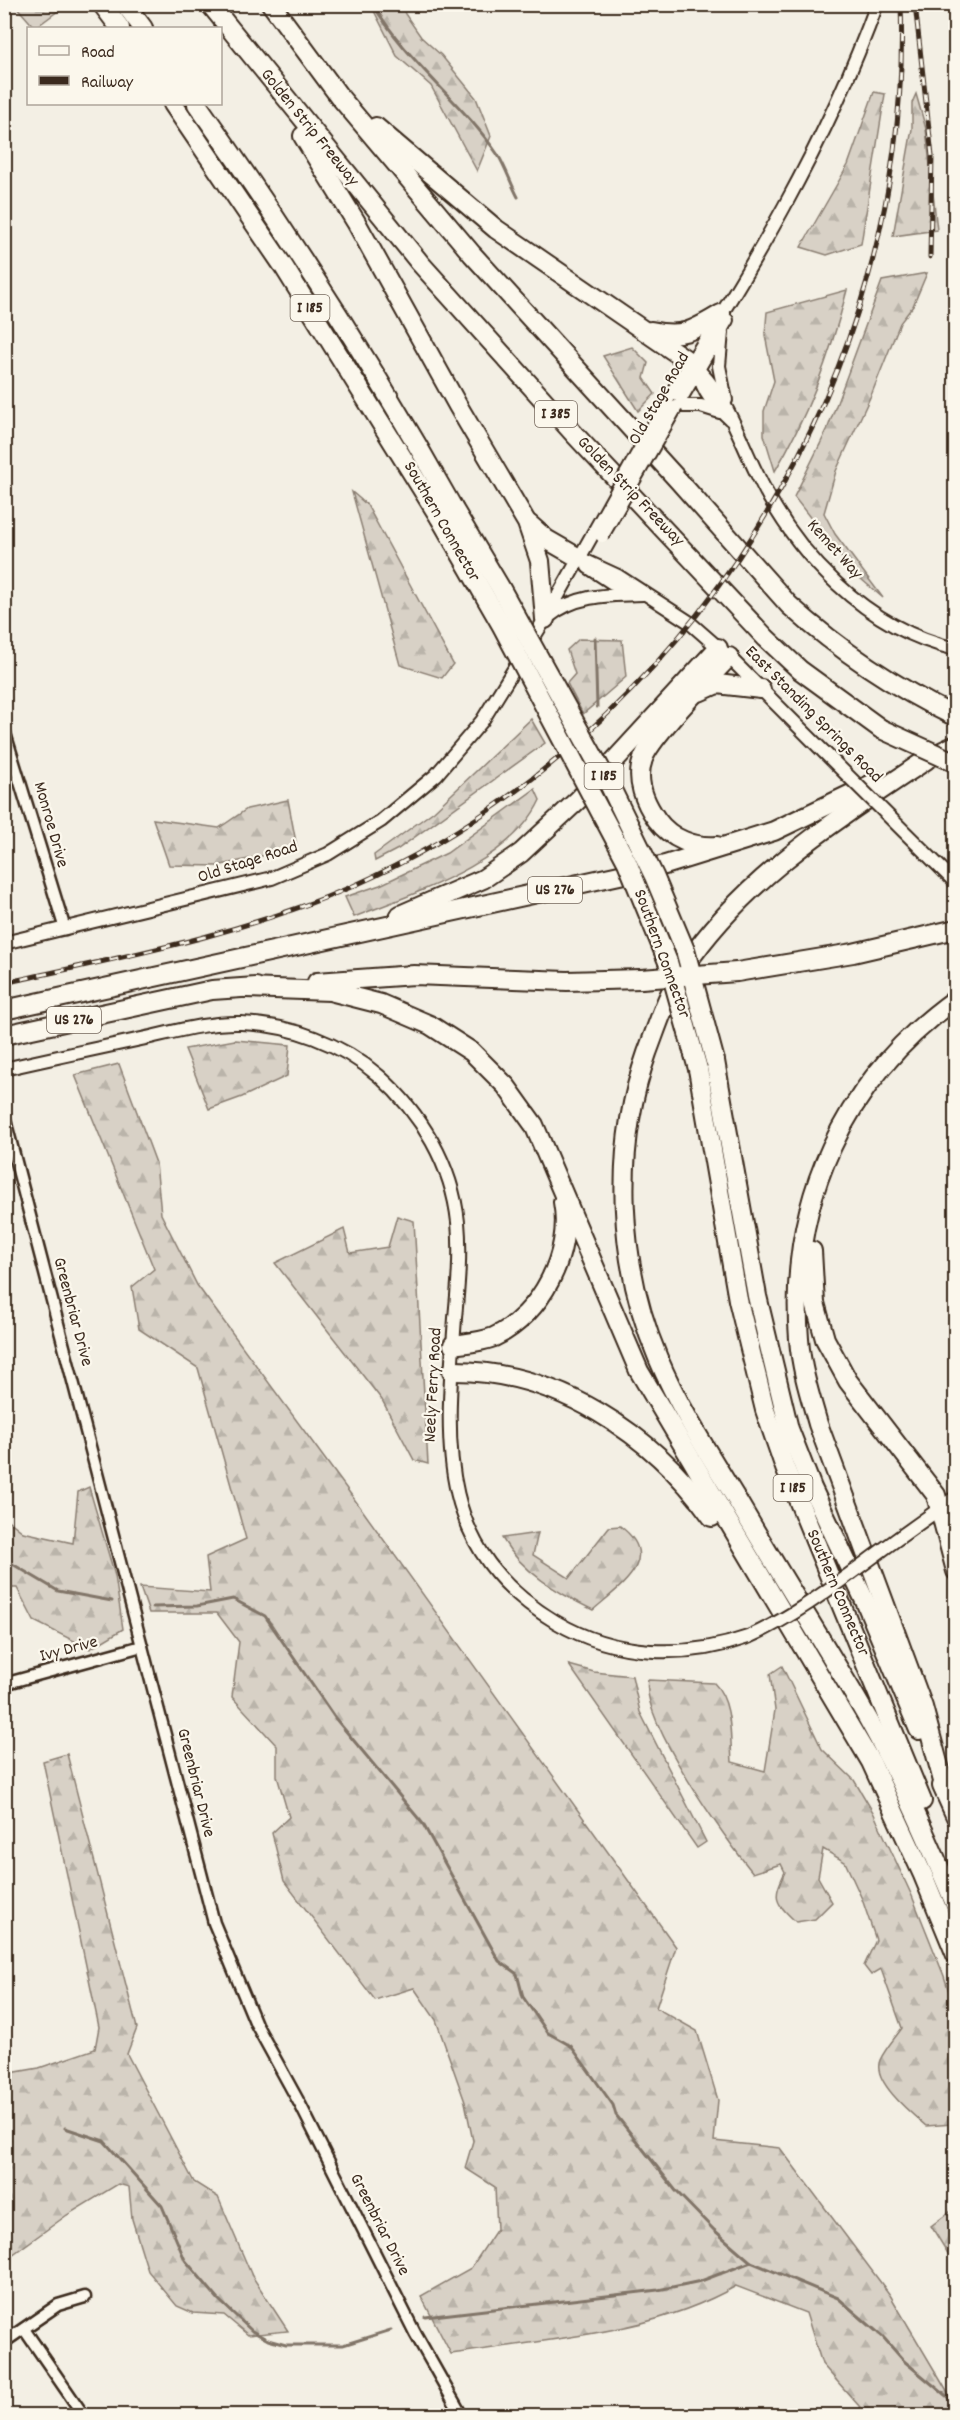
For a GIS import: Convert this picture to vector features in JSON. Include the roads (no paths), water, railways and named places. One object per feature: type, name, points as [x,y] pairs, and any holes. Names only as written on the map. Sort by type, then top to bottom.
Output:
[{"type":"highway","points":[[102,4],[119,27]]},
{"type":"highway","points":[[125,4],[142,27]]},
{"type":"highway","name":"Golden Strip Freeway","points":[[210,4],[420,263],[575,435],[766,638],[800,670],[881,729],[956,763]]},
{"type":"highway","name":"I 385","points":[[271,4],[339,96],[472,255],[789,605],[854,656],[930,704],[956,717]]},
{"type":"highway","points":[[261,69],[356,222],[458,406],[527,523],[540,561],[545,620]]},
{"type":"highway","points":[[339,96],[496,229],[695,366]]},
{"type":"highway","name":"Southern Connector","points":[[174,105],[284,267],[446,513],[500,587],[610,786],[654,876],[685,950],[715,1061],[757,1296],[789,1429],[812,1488],[865,1601],[956,1817]]},
{"type":"highway","name":"Southern Connector","points":[[198,105],[334,309],[405,422],[446,513],[502,626],[627,862],[668,962],[698,1069],[740,1311],[765,1410],[785,1468],[861,1648],[956,1887]]},
{"type":"highway","points":[[641,329],[671,336],[722,321]]},
{"type":"highway","points":[[527,523],[546,539],[579,558]]},
{"type":"highway","points":[[724,652],[697,692],[654,741],[642,760],[641,790],[651,811],[671,836],[703,847],[740,844]]},
{"type":"highway","points":[[368,929],[483,879],[521,853],[579,799],[724,652]]},
{"type":"highway","points":[[697,692],[717,684],[761,689]]},
{"type":"highway","name":"US 276","points":[[4,1010],[665,865],[740,844],[794,823],[956,745]]},
{"type":"highway","points":[[926,760],[818,833],[751,888],[683,968],[658,1024],[636,1092],[628,1136],[625,1208],[632,1270],[640,1304],[657,1356],[671,1386],[877,1737],[912,1806],[956,1906]]},
{"type":"highway","name":"US 276","points":[[4,1035],[212,990],[414,975],[567,981],[641,979],[737,972],[853,953],[954,930]]},
{"type":"highway","points":[[246,988],[330,991],[381,1004],[430,1025],[472,1052],[506,1086],[534,1125],[639,1371],[854,1732],[923,1875],[956,1955]]},
{"type":"highway","points":[[947,1796],[923,1707],[818,1424],[806,1382],[799,1341],[797,1297],[801,1252],[810,1206],[837,1131],[859,1095],[928,1019],[956,999]]},
{"type":"highway","points":[[907,1042],[857,1115],[836,1158],[816,1228],[812,1251],[812,1287],[818,1317],[835,1360],[867,1406],[936,1495],[956,1571]]},
{"type":"highway","points":[[453,1345],[485,1340],[505,1331],[523,1316],[546,1287],[557,1264],[564,1240],[565,1209],[555,1172]]},
{"type":"highway","points":[[452,1371],[503,1376],[559,1393],[595,1410],[628,1431],[672,1468],[699,1499],[724,1534],[884,1794]]},
{"type":"street","name":"Old Stage Road","points":[[4,944],[272,878],[328,854],[356,838],[408,800],[459,750],[499,698],[579,558],[599,533],[722,321],[816,148],[858,55],[877,4]]},
{"type":"street","points":[[674,403],[725,410],[719,366],[722,321]]},
{"type":"street","name":"Kemet Way","points":[[695,366],[701,384],[713,403],[725,410],[735,424],[768,496],[795,537],[819,565],[855,600],[881,620],[925,640],[956,649]]},
{"type":"street","name":"East Standing Springs Road","points":[[579,558],[604,579],[620,588],[632,588],[679,615],[724,652],[956,883]]},
{"type":"street","points":[[545,620],[555,611],[591,597],[644,594]]},
{"type":"street","name":"Monroe Drive","points":[[4,730],[65,928]]},
{"type":"street","name":"Neely Ferry Road","points":[[4,1069],[190,1028],[239,1023],[271,1026],[308,1035],[356,1059],[399,1095],[421,1123],[438,1152],[451,1186],[458,1222],[460,1260],[453,1345],[449,1453],[455,1490],[468,1526],[487,1561],[513,1590],[559,1624],[614,1646],[669,1652],[709,1648],[748,1636],[766,1629],[808,1602],[956,1497]]},
{"type":"street","name":"Greenbriar Drive","points":[[4,1116],[219,1939],[256,2024],[301,2106],[415,2333],[462,2415]]},
{"type":"street","name":"Ivy Drive","points":[[4,1684],[142,1646]]},
{"type":"street","points":[[4,2342],[58,2305],[85,2297]]},
{"type":"street","points":[[24,2329],[84,2415]]},
{"type":"waterway","points":[[373,4],[401,44],[483,135],[501,160],[518,197]]},
{"type":"waterway","points":[[595,638],[597,707]]},
{"type":"waterway","points":[[4,1559],[58,1591],[112,1601]]},
{"type":"waterway","points":[[153,1607],[197,1606],[233,1599],[265,1616],[335,1718],[423,1824],[499,1961],[517,1974],[523,1997],[548,2033],[571,2046],[613,2105],[616,2115],[676,2191],[714,2230],[751,2262],[838,2298],[883,2337],[904,2361],[956,2404]]},
{"type":"waterway","points":[[65,2128],[104,2141],[162,2206],[185,2260],[219,2300],[252,2331],[268,2340],[286,2345],[343,2345],[391,2330]]},
{"type":"waterway","points":[[425,2317],[658,2290],[701,2281],[751,2262]]},
{"type":"railway","points":[[4,983],[224,932],[267,919],[351,887],[472,821],[581,738],[677,639],[758,528],[822,406],[868,277],[895,142],[901,4]]},
{"type":"railway","points":[[915,4],[932,156],[930,257]]}]
